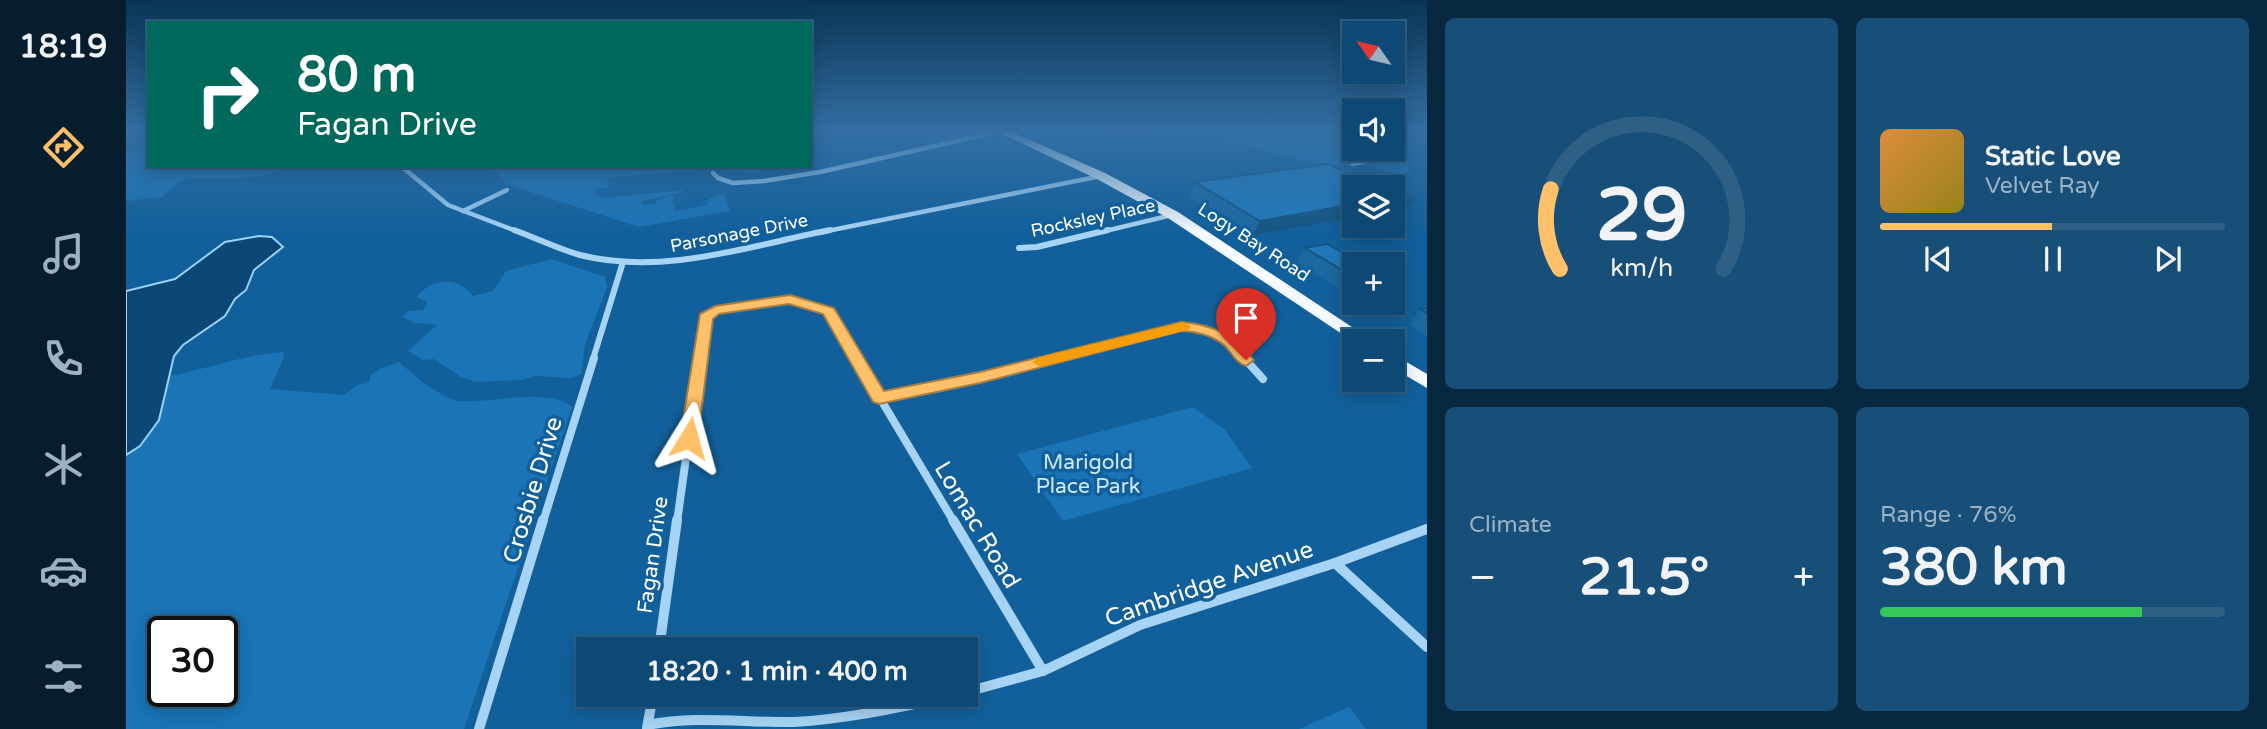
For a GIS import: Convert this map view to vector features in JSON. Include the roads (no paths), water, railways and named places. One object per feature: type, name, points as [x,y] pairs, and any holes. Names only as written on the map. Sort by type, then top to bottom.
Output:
[{"type":"main road","name":"Logy Bay Road","points":[[1077,165],[1173,215],[1347,329]]},
{"type":"main road","points":[[1405,367],[1427,382]]},
{"type":"street","points":[[713,173],[718,178],[733,183],[764,181],[851,165]]},
{"type":"street","name":"Parsonage Drive","points":[[403,168],[437,199],[463,211],[580,255],[623,262],[670,262],[1101,176]]},
{"type":"street","points":[[463,211],[507,190]]},
{"type":"street","name":"Rocksley Place","points":[[1019,248],[1037,247],[1173,215]]},
{"type":"street","name":"Crosbie Drive","points":[[479,729],[623,262]]},
{"type":"street","name":"Fagan Drive","points":[[661,637],[706,317],[715,311],[790,300],[828,311],[879,398]]},
{"type":"street","points":[[879,398],[980,377],[1181,327],[1198,327],[1224,338],[1263,379]]},
{"type":"street","name":"Lomac Road","points":[[879,398],[1044,671]]},
{"type":"street","name":"Cambridge Avenue","points":[[978,689],[1044,671],[1140,625],[1335,563],[1427,529]]},
{"type":"street","points":[[1335,563],[1427,647]]},
{"type":"street","points":[[651,707],[648,727],[673,719],[775,722],[847,718],[910,707]]},
{"type":"park label","name":"Marigold Place Park","points":[[1088,474]]}]
